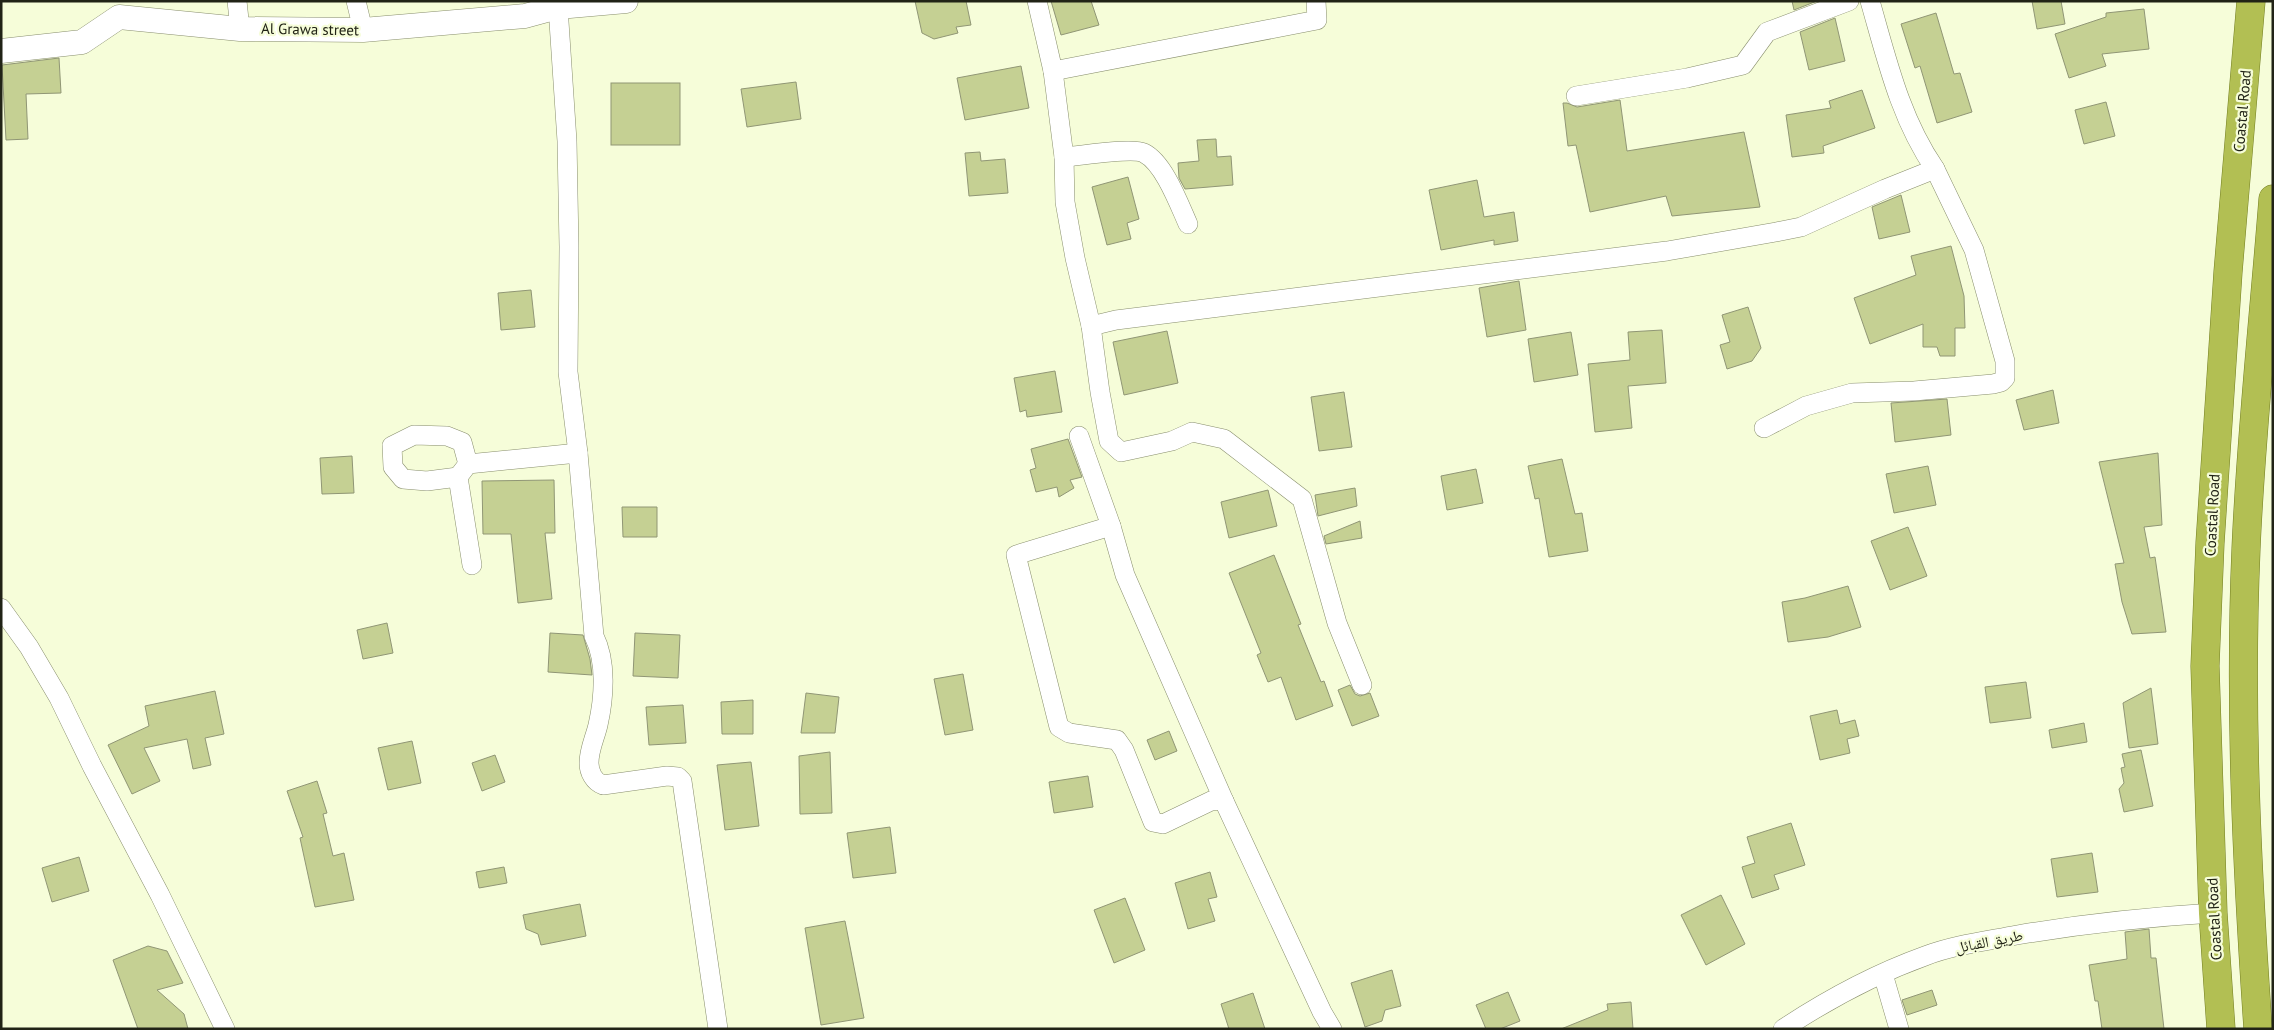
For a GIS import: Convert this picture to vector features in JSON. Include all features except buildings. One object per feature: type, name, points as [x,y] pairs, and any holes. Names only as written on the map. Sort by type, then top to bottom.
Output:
[{"type":"highway","name":"Coastal Road","points":[[2221,1029],[2213,913],[2205,666],[2210,543],[2228,272],[2251,1]]},
{"type":"highway","points":[[2258,1029],[2250,909],[2243,662],[2246,547],[2273,199]]},
{"type":"highway","points":[[2228,272],[2267,275]]},
{"type":"street","points":[[237,1],[240,28]]},
{"type":"street","points":[[356,1],[363,30]]},
{"type":"street","name":"Al Grawa street","points":[[1,51],[82,42],[119,17],[240,28],[363,30],[524,8],[626,1]]},
{"type":"street","points":[[1037,1],[1053,71],[1064,157],[1065,202],[1075,258],[1091,326],[1109,442],[1121,452],[1172,441],[1192,432],[1224,439],[1302,499],[1337,623],[1362,685]]},
{"type":"street","points":[[1053,71],[1317,20],[1316,1]]},
{"type":"street","points":[[1576,96],[1687,78],[1743,65],[1767,32],[1849,1]]},
{"type":"street","points":[[1764,428],[1806,406],[1852,393],[1914,391],[1993,384],[2002,382],[2005,378],[2005,361],[1974,250],[1936,169],[1919,145],[1905,114],[1870,1]]},
{"type":"street","points":[[558,7],[566,140],[569,247],[568,372],[578,454],[594,636],[598,643],[603,678],[598,727],[590,753],[590,771],[596,781],[603,785],[667,776],[678,777],[682,781],[718,1029]]},
{"type":"street","points":[[1064,157],[1118,152],[1142,152],[1153,159],[1169,183],[1188,224]]},
{"type":"street","points":[[1091,326],[1126,319],[1667,251],[1776,232],[1801,227],[1885,189],[1936,169]]},
{"type":"street","points":[[1080,436],[1111,526],[1125,575],[1224,801],[1322,1012],[1332,1029]]},
{"type":"street","points":[[472,565],[463,471],[578,454]]},
{"type":"street","points":[[1111,526],[1016,554],[1059,727],[1069,733],[1117,740],[1124,750],[1150,817],[1158,824],[1168,822],[1211,801],[1224,801]]},
{"type":"street","points":[[1,608],[30,647],[59,698],[92,766],[160,895],[224,1029]]},
{"type":"street","name":"طريق القبائل","points":[[1783,1029],[1840,995],[1883,974],[1926,956],[1970,944],[2070,927],[2159,916],[2213,913]]},
{"type":"street","points":[[1883,974],[1898,1029]]}]
